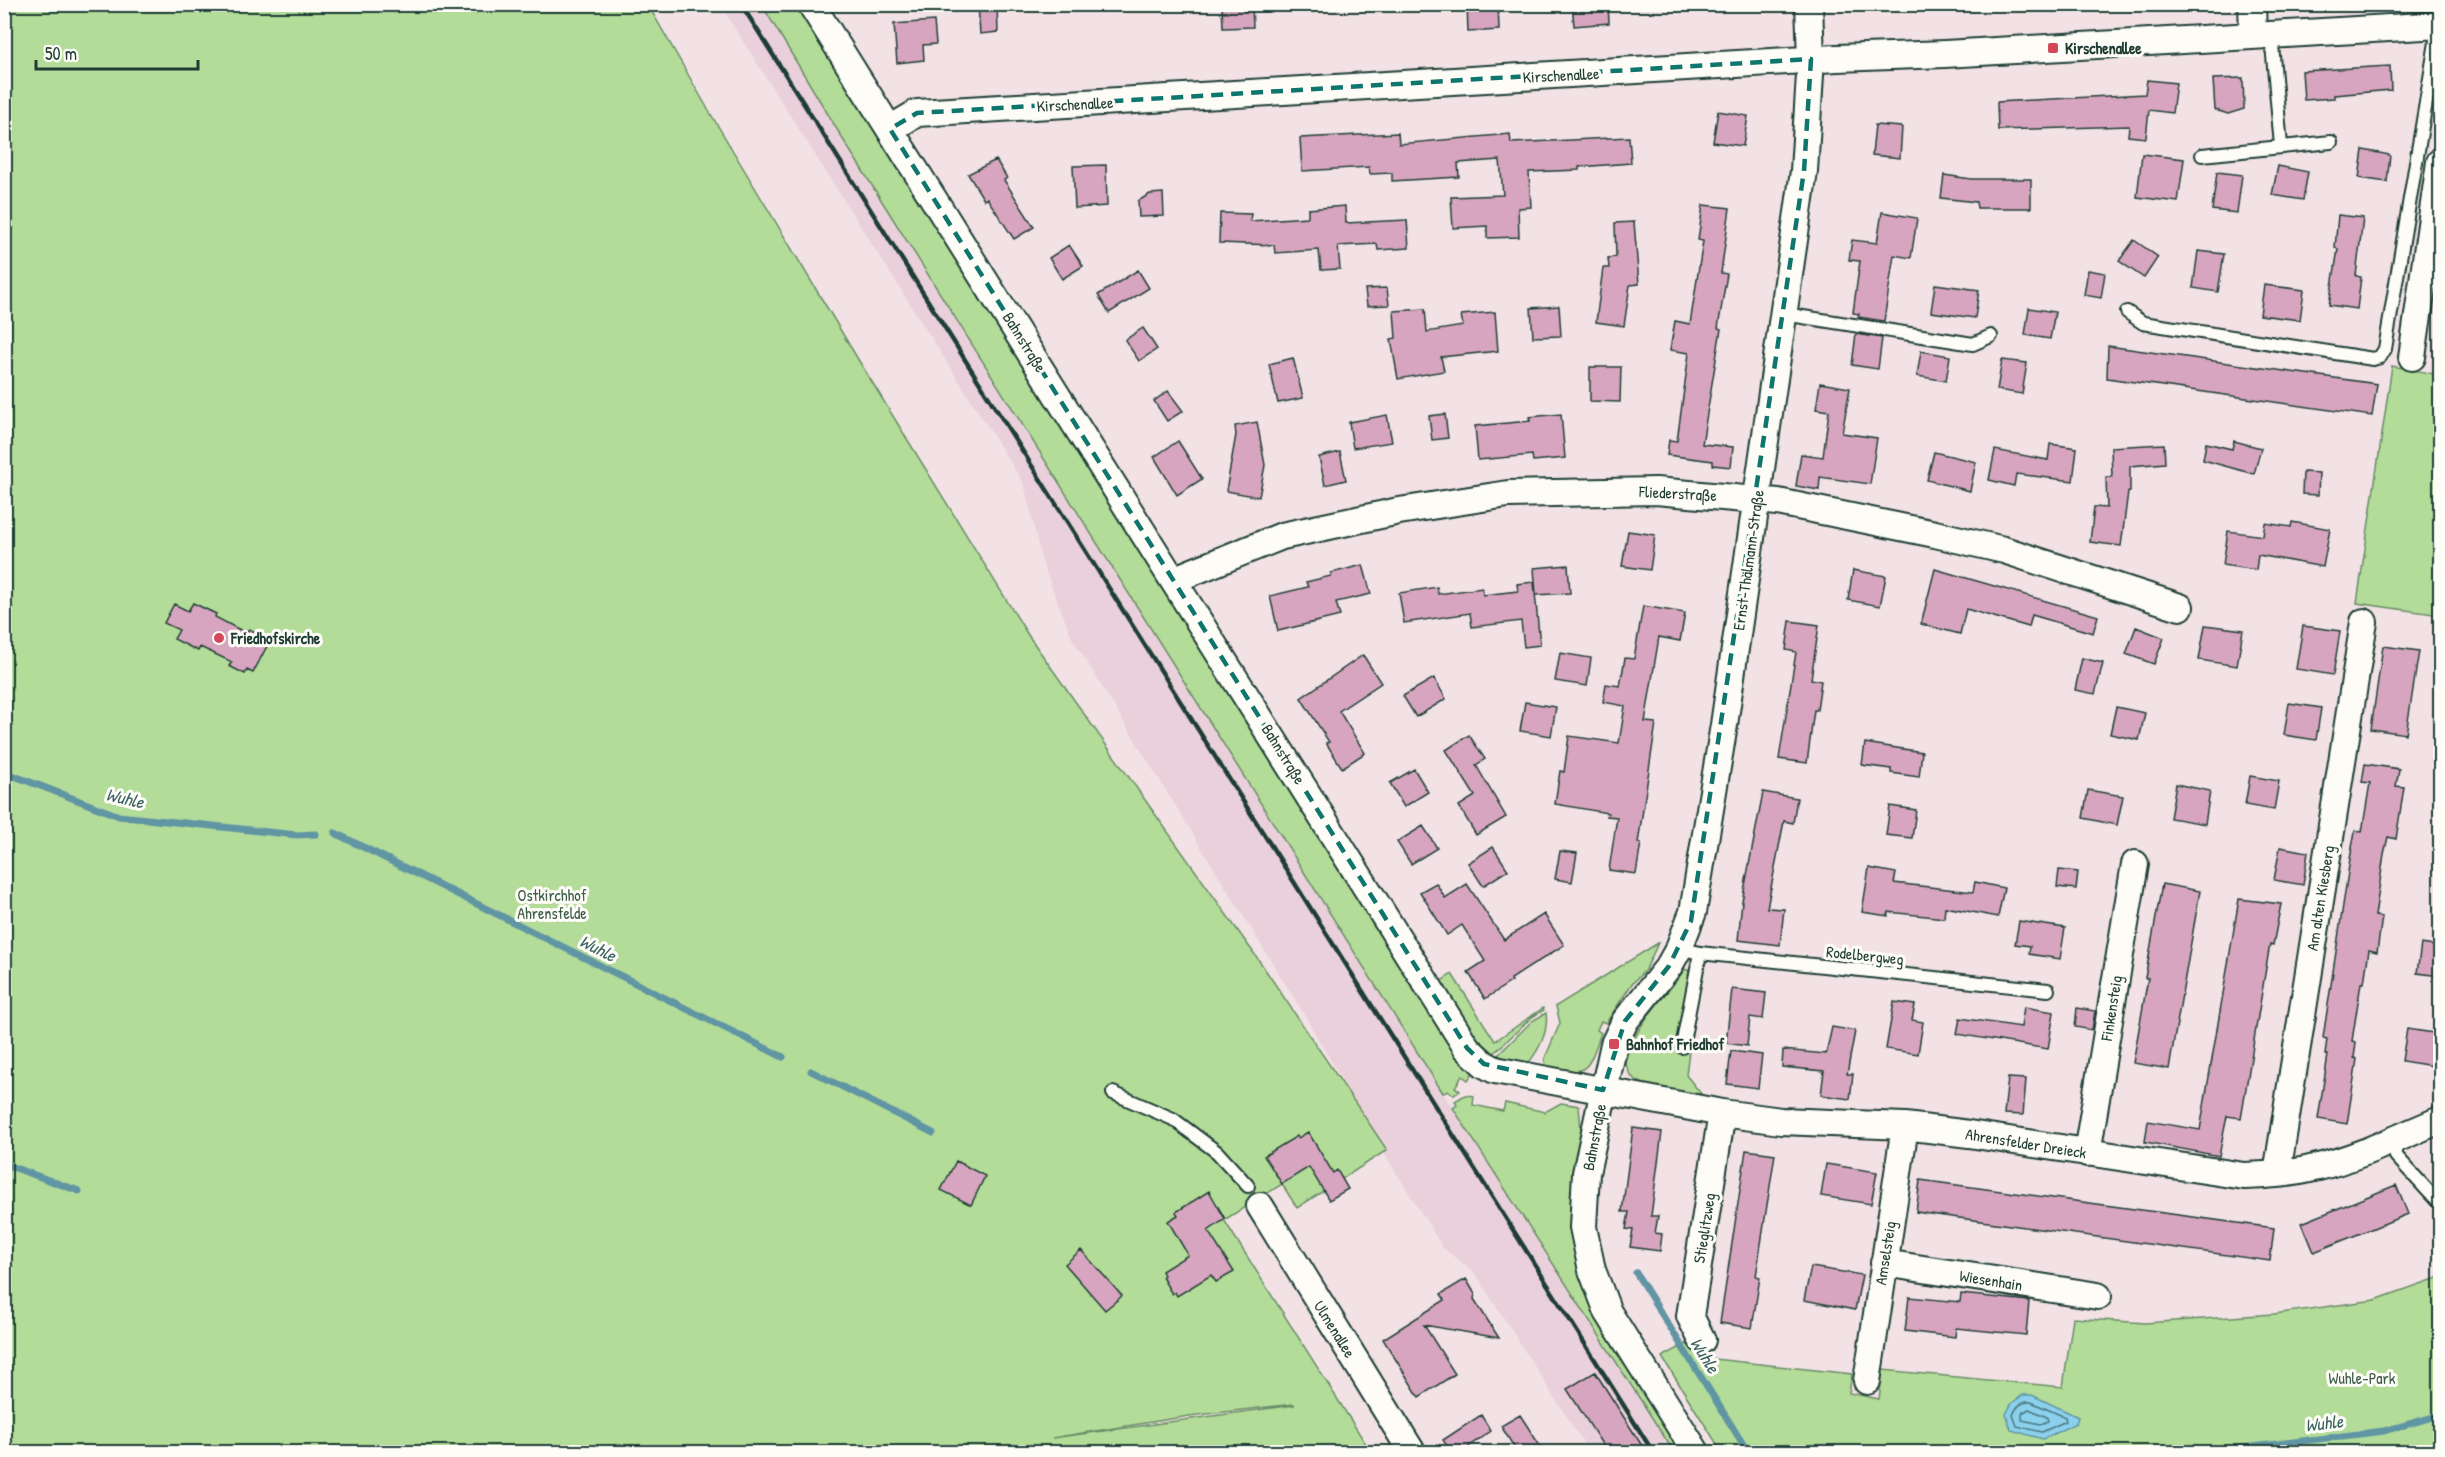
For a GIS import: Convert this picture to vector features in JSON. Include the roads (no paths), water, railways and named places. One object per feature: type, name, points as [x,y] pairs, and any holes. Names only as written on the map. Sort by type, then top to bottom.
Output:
[{"type":"street","name":"Bahnstraße","points":[[811,4],[1175,579],[1467,1048],[1484,1064],[1496,1070],[1603,1090],[1586,1173],[1583,1227],[1592,1269],[1608,1312],[1696,1452]]},
{"type":"street","name":"Ernst-Thälmann-Straße","points":[[1603,1090],[1614,1044],[1625,1021],[1669,966],[1689,951],[1804,171],[1810,59],[1809,4]]},
{"type":"street","points":[[2253,4],[2262,34]]},
{"type":"street","name":"Kirschenallee","points":[[890,129],[917,113],[1810,59],[1945,54],[2438,25]]},
{"type":"street","points":[[2412,357],[2440,162]]},
{"type":"street","name":"Fliederstraße","points":[[1175,579],[1282,536],[1399,511],[1508,494],[1656,491],[1756,500],[1818,509],[2004,550],[2180,607]]},
{"type":"street","name":"Am alten Kiesberg","points":[[2277,1174],[2364,622]]},
{"type":"street","name":"Finkensteig","points":[[2087,1153],[2135,864]]},
{"type":"street","name":"Ahrensfelder Dreieck","points":[[1603,1090],[1722,1113],[1781,1120],[1905,1126],[2244,1176],[2277,1174],[2313,1168],[2352,1157],[2440,1120]]},
{"type":"street","name":"Stieglitzweg","points":[[1702,1340],[1690,1316],[1722,1113]]},
{"type":"street","name":"Amselsteig","points":[[1867,1381],[1905,1126]]},
{"type":"street","name":"Ulmenallee","points":[[1254,1196],[1412,1452]]},
{"type":"street","name":"Wiesenhain","points":[[1884,1263],[2098,1296]]},
{"type":"lane","name":"Kirschenallee","points":[[2127,312],[2143,323],[2373,359],[2380,357],[2385,349],[2438,25]]},
{"type":"lane","points":[[2262,34],[2281,146]]},
{"type":"lane","points":[[2202,155],[2331,142]]},
{"type":"lane","points":[[1784,315],[1972,344],[1991,336]]},
{"type":"lane","points":[[1682,1047],[1689,951]]},
{"type":"lane","name":"Rodelbergweg","points":[[1689,951],[2048,990]]},
{"type":"lane","points":[[1113,1093],[1173,1119],[1217,1152],[1254,1196]]},
{"type":"lane","points":[[2391,1140],[2396,1156],[2440,1204]]},
{"type":"water","points":[[2023,1395],[2032,1395],[2078,1417],[2076,1423],[2043,1439],[2011,1430],[2006,1414],[2012,1403]]},
{"type":"waterway","name":"Wuhle","points":[[4,772],[119,816],[297,835],[316,834]]},
{"type":"waterway","name":"Wuhle","points":[[335,833],[783,1057]]},
{"type":"waterway","name":"Wuhle","points":[[811,1071],[933,1133]]},
{"type":"waterway","points":[[4,1164],[79,1191]]},
{"type":"waterway","name":"Wuhle","points":[[1636,1273],[1748,1452]]},
{"type":"waterway","name":"Wuhle","points":[[2210,1452],[2384,1431],[2440,1415]]},
{"type":"railway","points":[[741,4],[1653,1452]]},
{"type":"place","name":"Kirschenallee","points":[[2053,48]]},
{"type":"place","name":"Friedhofskirche","points":[[219,638]]},
{"type":"place","name":"Bahnhof Friedhof","points":[[1614,1044]]},
{"type":"park label","name":"Ostkirchhof Ahrensfelde","points":[[552,904]]},
{"type":"park label","name":"Wuhle-Park","points":[[2362,1378]]}]
